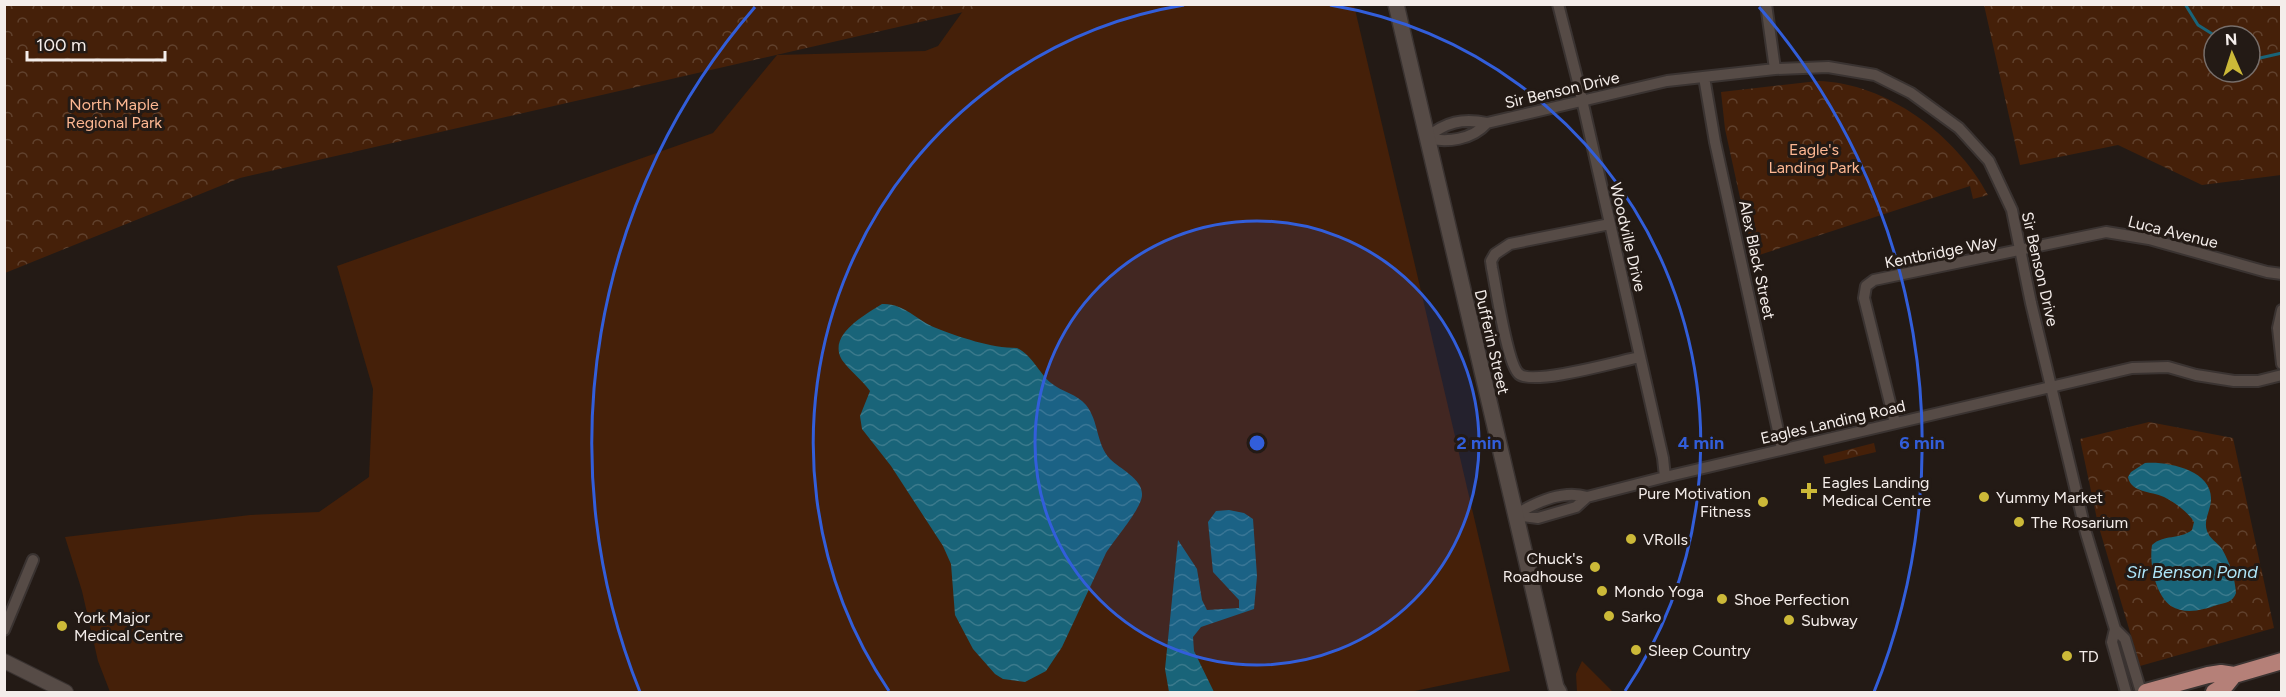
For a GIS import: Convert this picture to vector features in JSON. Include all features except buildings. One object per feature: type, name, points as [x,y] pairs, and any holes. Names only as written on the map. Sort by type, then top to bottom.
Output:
[{"type":"main road","name":"Dufferin Street","points":[[1396,4],[1425,138],[1557,691]]},
{"type":"main road","points":[[2146,693],[2208,675],[2222,673],[2234,675],[2282,662]]},
{"type":"main road","points":[[2214,693],[2226,685],[2234,675]]},
{"type":"street","name":"Woodville Drive","points":[[1557,4],[1610,224],[1663,458],[1665,477]]},
{"type":"street","points":[[1766,4],[1775,69]]},
{"type":"street","name":"Sir Benson Drive","points":[[1425,138],[1441,126],[1469,119],[1487,123],[1667,81],[1775,69],[1828,67],[1875,75],[1911,93],[1935,109],[1959,128],[1989,161],[2012,210],[2031,303],[2086,533],[2115,629],[2125,639],[2140,693]]},
{"type":"street","name":"Alex Black Street","points":[[1704,77],[1715,142],[1782,449]]},
{"type":"street","name":"Sir Benson Drive","points":[[1425,138],[1447,141],[1478,133],[1487,123]]},
{"type":"street","points":[[1610,224],[1510,244],[1495,254],[1491,261],[1491,268],[1511,358],[1518,374],[1525,378],[1544,378],[1640,357]]},
{"type":"street","name":"Luca Avenue","points":[[2020,250],[2106,232],[2149,239],[2267,272],[2282,274]]},
{"type":"street","name":"Kentbridge Way","points":[[1895,423],[1864,300],[1866,286],[1876,280],[2020,250]]},
{"type":"street","points":[[2282,310],[2278,328],[2282,364]]},
{"type":"street","name":"Eagles Landing Road","points":[[1515,515],[1538,518],[1576,507],[1587,497],[1665,477],[2132,368],[2168,367],[2196,375],[2234,381],[2258,381],[2282,375]]},
{"type":"street","points":[[4,630],[33,560]]},
{"type":"street","name":"Sir Benson Drive","points":[[2115,629],[2112,642],[2126,693]]},
{"type":"street","points":[[4,661],[66,693]]},
{"type":"green space","name":"North Maple Regional Park","points":[[5,4],[994,5],[240,178],[5,273]]},
{"type":"green space","points":[[972,5],[1354,5],[1510,671],[1410,692],[110,692],[98,661],[82,591],[65,537],[250,515],[319,512],[369,477],[373,389],[337,266],[713,133],[777,55],[925,51],[938,46],[963,11]]},
{"type":"green space","points":[[1984,5],[2281,5],[2281,175],[2202,185],[2118,145],[2020,165]]},
{"type":"green space","name":"Eagle's Landing Park","points":[[1818,81],[1844,84],[1869,91],[1917,116],[1958,152],[1988,195],[1973,199],[1970,186],[1753,257],[1725,129],[1721,92]]},
{"type":"green space","points":[[2149,422],[2233,438],[2274,628],[2140,666],[2098,524],[2080,439]]},
{"type":"green space","points":[[1874,443],[1876,452],[1825,464],[1823,456]]},
{"type":"green space","points":[[1582,661],[1613,692],[1577,692],[1576,674]]},
{"type":"water","points":[[882,304],[897,306],[929,325],[955,335],[1023,351],[1051,383],[1086,405],[1105,453],[1135,479],[1141,489],[1142,495],[1138,508],[1106,553],[1062,647],[1046,671],[1025,682],[1003,679],[995,674],[973,649],[955,615],[951,564],[943,546],[891,466],[862,429],[860,416],[870,391],[842,360],[839,351],[840,342],[850,327]]},
{"type":"water","name":"Sir Benson Pond","points":[[2145,463],[2165,464],[2187,469],[2204,481],[2211,499],[2206,527],[2210,536],[2222,549],[2232,571],[2236,593],[2231,600],[2194,611],[2176,609],[2165,601],[2154,578],[2151,560],[2152,545],[2161,539],[2187,533],[2192,530],[2194,522],[2185,511],[2164,497],[2133,486],[2128,477],[2131,472]]},
{"type":"water","points":[[1229,510],[1244,513],[1253,519],[1257,576],[1254,609],[1201,627],[1193,637],[1194,651],[1214,692],[1169,692],[1165,669],[1178,540],[1197,569],[1202,600],[1207,610],[1239,608],[1239,600],[1213,572],[1208,522],[1216,511]]},
{"type":"waterway","points":[[2185,4],[2202,28]]},
{"type":"waterway","points":[[2262,58],[2282,53]]},
{"type":"place","name":"Eagles Landing Medical Centre","points":[[1809,491]]},
{"type":"place","name":"Yummy Market","points":[[1984,497]]},
{"type":"place","name":"Pure Motivation Fitness","points":[[1763,502]]},
{"type":"place","name":"The Rosarium","points":[[2019,522]]},
{"type":"place","name":"VRolls","points":[[1631,539]]},
{"type":"place","name":"Chuck's Roadhouse","points":[[1595,567]]},
{"type":"place","name":"Mondo Yoga","points":[[1602,591]]},
{"type":"place","name":"Shoe Perfection","points":[[1722,599]]},
{"type":"place","name":"Sarko","points":[[1609,616]]},
{"type":"place","name":"Subway","points":[[1789,620]]},
{"type":"place","name":"York Major Medical Centre","points":[[62,626]]},
{"type":"place","name":"Sleep Country","points":[[1636,650]]},
{"type":"place","name":"TD","points":[[2067,656]]}]
